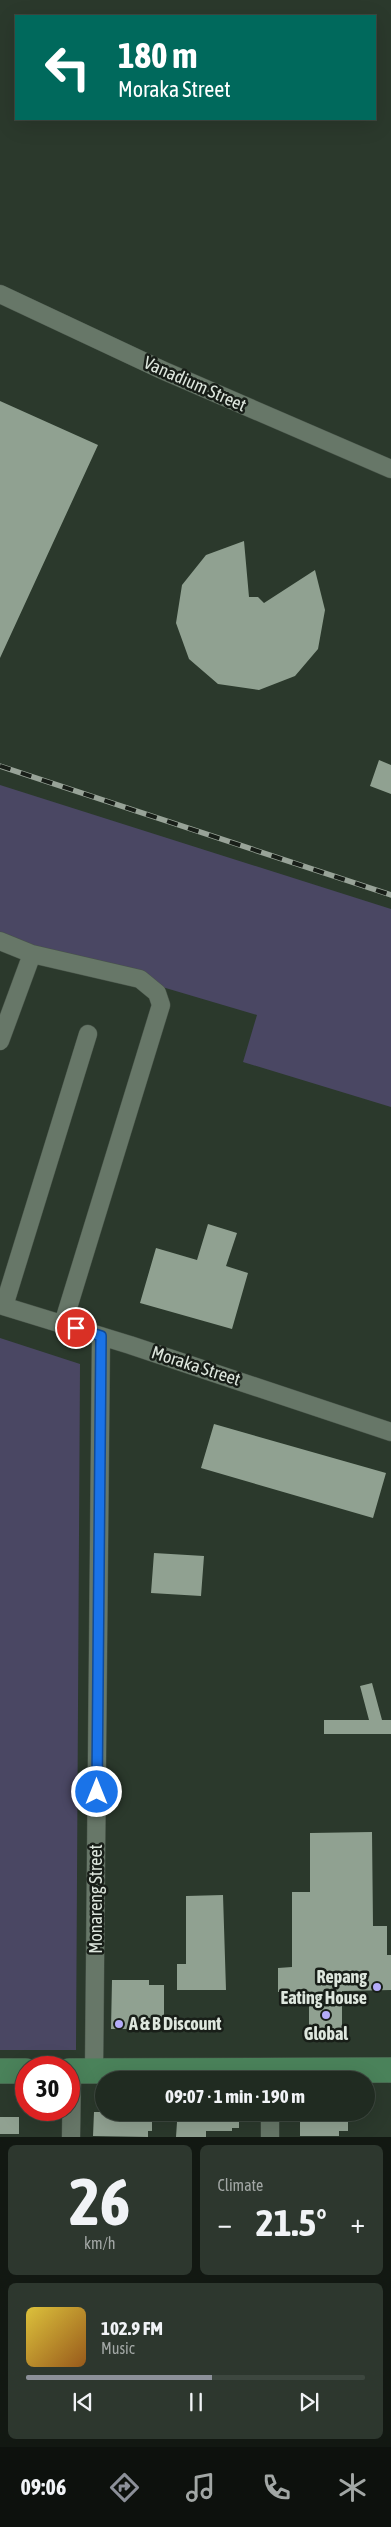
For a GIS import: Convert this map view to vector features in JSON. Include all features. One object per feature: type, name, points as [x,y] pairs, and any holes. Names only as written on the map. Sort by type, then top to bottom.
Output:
[{"type":"street","name":"Vanadium Street","points":[[0,294],[162,370],[391,469]]},
{"type":"street","points":[[0,942],[32,954],[140,979],[153,989],[161,1005],[63,1324]]},
{"type":"street","points":[[0,1041],[32,954]]},
{"type":"street","points":[[2,1306],[88,1034]]},
{"type":"street","name":"Moraka Street","points":[[2,1306],[101,1336],[391,1432]]},
{"type":"street","name":"Monareng Street","points":[[78,2056],[101,1336]]},
{"type":"street","points":[[371,2071],[391,2070]]},
{"type":"street","points":[[0,2071],[15,2071]]},
{"type":"street","points":[[80,2071],[95,2071]]},
{"type":"street","name":"Monareng Street","points":[[71,2137],[73,2121]]},
{"type":"street","points":[[270,2121],[270,2137]]},
{"type":"shaded area","points":[[0,785],[391,909],[391,1107],[243,1062],[257,1015],[0,939]]},
{"type":"shaded area","points":[[0,1338],[80,1364],[76,2050],[0,2050]]},
{"type":"building","points":[[0,401],[98,445],[0,658]]},
{"type":"building","points":[[244,541],[249,597],[258,597],[264,603],[315,570],[325,610],[318,649],[295,676],[259,690],[218,684],[189,659],[176,623],[182,585],[206,555]]},
{"type":"building","points":[[379,760],[391,765],[391,794],[370,786]]},
{"type":"building","points":[[208,1224],[237,1233],[226,1266],[248,1273],[232,1329],[140,1303],[156,1248],[197,1260]]},
{"type":"building","points":[[214,1424],[386,1473],[373,1518],[201,1468]]},
{"type":"building","points":[[154,1553],[204,1556],[201,1596],[151,1593]]},
{"type":"building","points":[[372,1683],[382,1720],[391,1720],[391,1734],[324,1734],[324,1720],[369,1720],[360,1686]]},
{"type":"building","points":[[372,1832],[373,1926],[387,1926],[387,1955],[391,1955],[391,1990],[342,1991],[342,2035],[309,2036],[309,1992],[278,1992],[278,1968],[292,1967],[292,1892],[310,1892],[310,1833]]},
{"type":"building","points":[[223,1895],[226,1990],[177,1990],[177,1964],[186,1964],[186,1896]]},
{"type":"building","points":[[112,1980],[149,1980],[149,1985],[164,1985],[164,2025],[149,2024],[149,2029],[111,2029]]},
{"type":"building","points":[[94,2112],[95,2121],[152,2121],[152,2131],[148,2131],[148,2137],[93,2136]]},
{"type":"building","points":[[0,2117],[15,2117],[15,2121],[19,2121],[19,2134],[0,2134]]},
{"type":"building","points":[[239,2121],[239,2128],[232,2128],[232,2131],[206,2131],[206,2137],[176,2137],[177,2122]]},
{"type":"building","points":[[300,2121],[348,2121],[348,2131],[339,2131],[339,2136],[300,2136]]},
{"type":"railway","points":[[0,766],[391,895]]},
{"type":"place","name":"Repang Eating House","points":[[377,1987]]},
{"type":"place","name":"Global","points":[[326,2015]]},
{"type":"place","name":"A & B Discount","points":[[119,2024]]},
{"type":"route","points":[[76,1328],[101,1336],[97,1792]]}]
